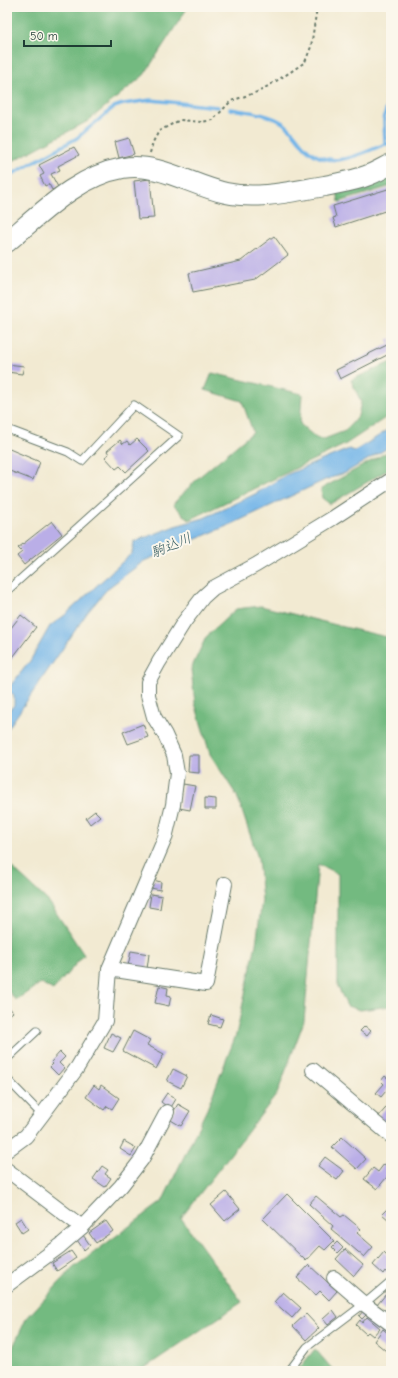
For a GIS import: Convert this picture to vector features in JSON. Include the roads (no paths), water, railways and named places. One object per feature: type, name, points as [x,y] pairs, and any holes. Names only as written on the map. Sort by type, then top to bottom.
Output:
[{"type":"street","points":[[7,242],[76,186],[99,175],[124,168],[146,168],[176,176],[198,185],[226,193],[255,195],[291,192],[334,184],[366,176],[391,164]]},
{"type":"street","points":[[7,1150],[26,1136],[42,1115],[77,1068],[105,1021],[109,969],[165,838],[173,805],[177,773],[174,755],[165,735],[154,717],[148,695],[148,682],[159,662],[184,622],[203,597],[213,588],[256,565],[333,518],[391,480]]},
{"type":"street","points":[[109,969],[206,984],[226,884]]},
{"type":"street","points":[[313,1070],[391,1136]]},
{"type":"street","points":[[7,1285],[60,1246],[82,1227],[121,1186],[142,1159],[167,1112]]},
{"type":"street","points":[[7,1170],[82,1227]]},
{"type":"street","points":[[334,1278],[364,1304],[391,1324]]},
{"type":"lane","points":[[7,429],[68,452],[82,461],[134,405],[178,436],[7,591]]},
{"type":"lane","points":[[7,1059],[37,1031]]},
{"type":"lane","points":[[7,1079],[42,1115]]},
{"type":"lane","points":[[289,1371],[307,1346],[364,1304],[391,1281]]},
{"type":"water","name":"駒込川","points":[[391,428],[391,446],[345,473],[325,480],[234,523],[144,561],[108,588],[87,613],[7,730],[7,713],[14,705],[14,696],[7,690],[30,661],[50,626],[65,615],[132,553],[134,542],[175,526],[204,518],[255,494],[286,475],[349,449],[355,451]]},
{"type":"waterway","points":[[385,144],[384,118],[391,92]]},
{"type":"waterway","points":[[7,177],[77,138],[114,107],[123,104],[151,100],[218,107]]},
{"type":"waterway","points":[[230,109],[258,113],[283,123],[313,154],[323,158],[333,160],[344,159],[365,153],[385,144],[391,144]]}]
